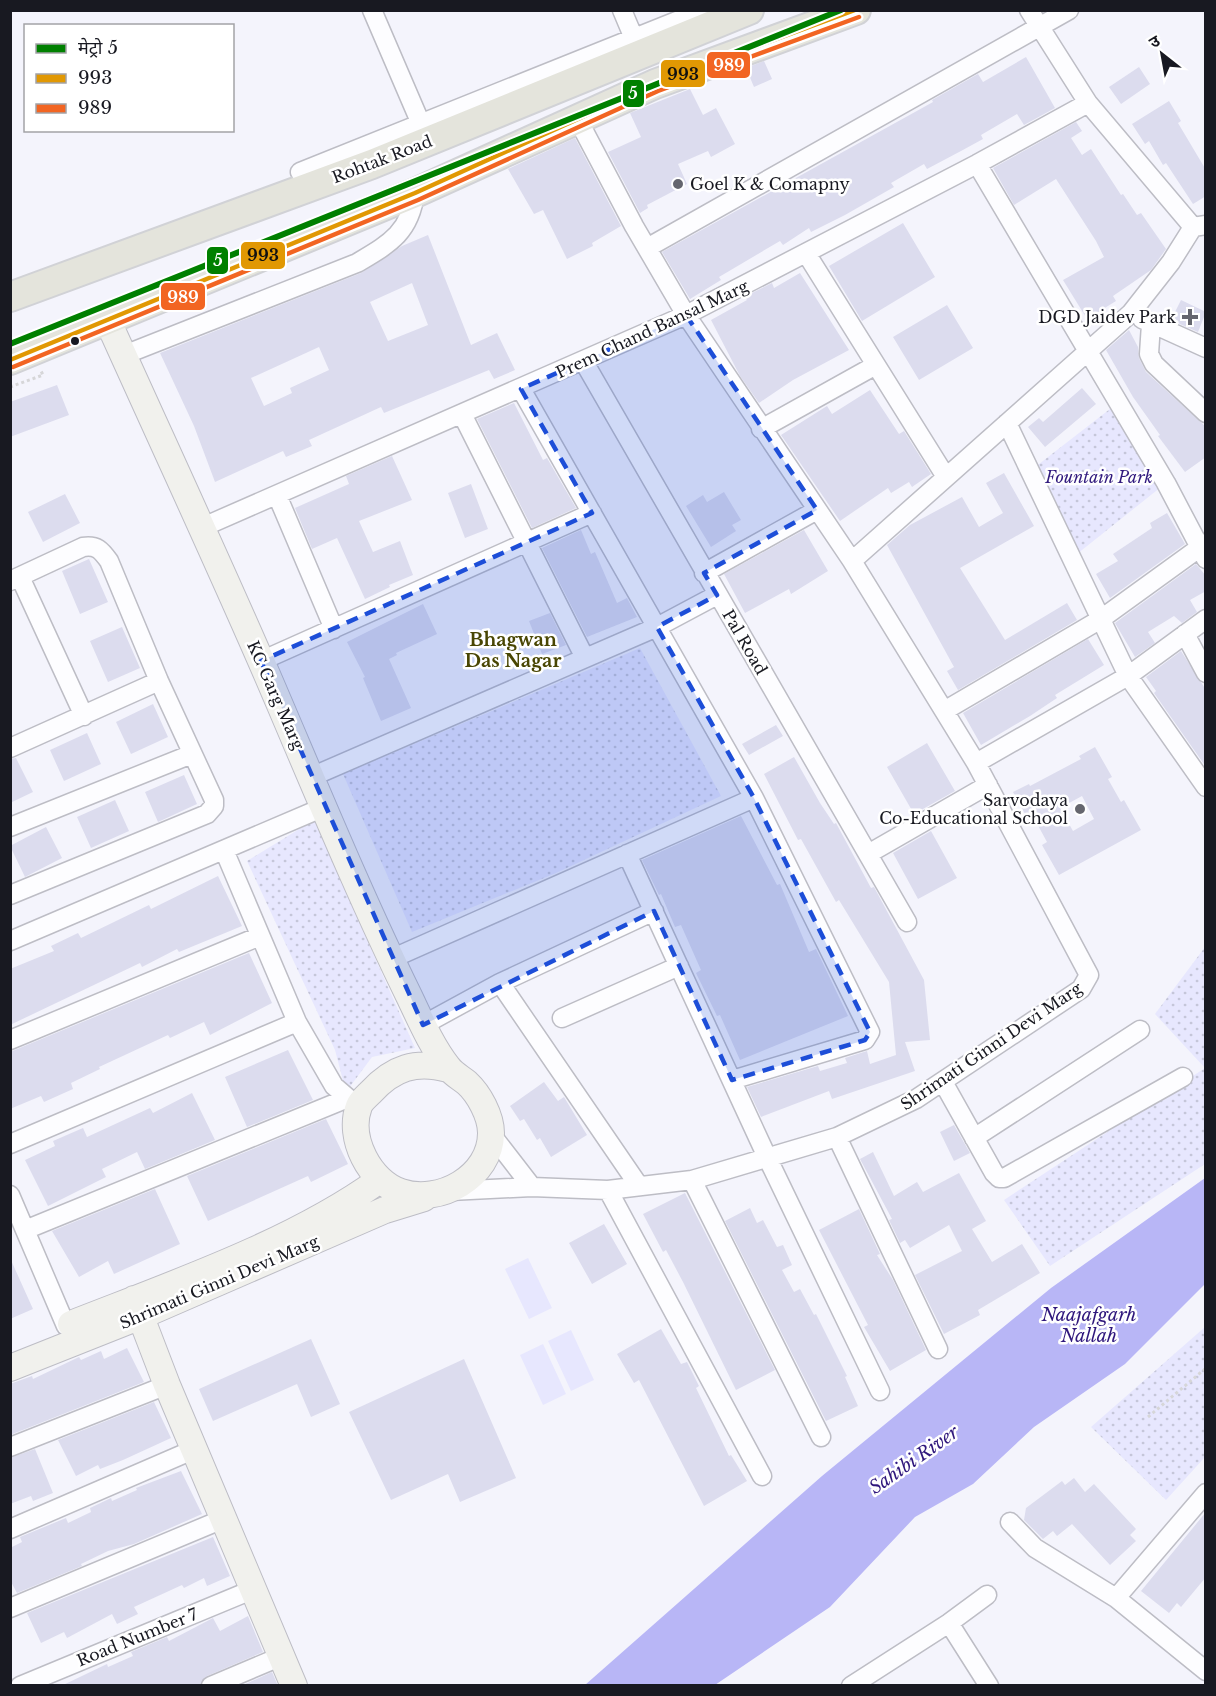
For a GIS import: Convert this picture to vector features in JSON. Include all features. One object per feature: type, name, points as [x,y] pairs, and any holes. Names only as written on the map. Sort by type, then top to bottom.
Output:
[{"type":"main road","name":"Rohtak Road","points":[[10,297],[372,164],[637,46],[749,10]]},
{"type":"main road","points":[[10,360],[415,193],[655,84],[856,10]]},
{"type":"street","points":[[372,10],[421,124]]},
{"type":"street","points":[[622,10],[637,46]]},
{"type":"street","points":[[300,172],[421,124],[637,46],[704,10]]},
{"type":"street","points":[[852,561],[1131,313],[1199,226],[1088,103],[1029,10]]},
{"type":"street","points":[[647,248],[1069,10]]},
{"type":"street","name":"Prem Chand Bansal Marg","points":[[203,527],[584,362],[686,315],[977,165],[1088,103]]},
{"type":"street","points":[[577,118],[686,315],[852,561],[988,785],[868,854]]},
{"type":"street","points":[[944,711],[1101,619],[1204,550],[977,165]]},
{"type":"street","points":[[124,355],[357,263],[389,244],[397,236],[410,217],[415,193]]},
{"type":"street","points":[[806,253],[946,477]]},
{"type":"street","points":[[1131,313],[1206,348]]},
{"type":"street","name":"KC Garg Marg","points":[[107,319],[203,527],[391,959],[421,1021],[448,1069]]},
{"type":"street","points":[[1151,324],[1149,354],[1154,364],[1206,413]]},
{"type":"street","name":"Pal Road","points":[[584,362],[907,922]]},
{"type":"street","points":[[761,429],[876,365]]},
{"type":"street","points":[[521,389],[754,798],[870,1032],[865,1040],[732,1080]]},
{"type":"street","points":[[462,414],[585,658]]},
{"type":"street","points":[[1007,423],[1128,676],[1206,787]]},
{"type":"street","points":[[277,495],[334,629]]},
{"type":"street","points":[[704,573],[817,510]]},
{"type":"street","points":[[261,661],[592,513]]},
{"type":"street","points":[[10,895],[207,814],[214,806],[214,800],[159,681],[109,561],[102,550],[94,546],[83,547],[15,579],[84,716]]},
{"type":"street","points":[[311,777],[657,627],[717,595]]},
{"type":"street","points":[[976,763],[1128,676],[1206,619]]},
{"type":"street","points":[[1185,634],[1206,673]]},
{"type":"street","points":[[10,748],[159,681]]},
{"type":"street","points":[[10,827],[192,754]]},
{"type":"street","name":"Shrimati Ginni Devi Marg","points":[[10,1350],[66,1326],[137,1307],[385,1210],[438,1194],[532,1187],[608,1190],[692,1180],[837,1137],[916,1100],[1081,989],[1089,975],[1087,967],[988,785]]},
{"type":"street","points":[[391,959],[754,798]]},
{"type":"street","points":[[10,941],[324,807]]},
{"type":"street","points":[[224,850],[297,1022],[334,1086],[353,1102],[359,1149],[378,1180],[398,1192],[438,1194],[476,1170],[486,1155],[491,1134]]},
{"type":"street","points":[[627,854],[767,1157],[880,1391]]},
{"type":"street","points":[[406,1066],[420,1035],[421,1021],[654,911]]},
{"type":"street","points":[[10,1040],[260,936]]},
{"type":"street","points":[[562,1018],[679,966]]},
{"type":"street","points":[[500,983],[639,1186]]},
{"type":"street","points":[[10,1144],[297,1022]]},
{"type":"street","points":[[974,1138],[1140,1030]]},
{"type":"street","points":[[25,1230],[353,1102],[386,1076],[406,1066],[418,1064],[448,1069],[470,1086],[481,1101],[491,1134],[532,1187]]},
{"type":"street","points":[[943,1082],[994,1173],[999,1178],[1004,1178],[1183,1077]]},
{"type":"street","points":[[837,1137],[938,1348]]},
{"type":"street","name":"Shrimati Ginni Devi Marg","points":[[10,1368],[321,1217],[378,1180]]},
{"type":"street","points":[[692,1180],[821,1437]]},
{"type":"street","points":[[608,1190],[762,1476]]},
{"type":"street","points":[[10,1195],[66,1326]]},
{"type":"street","points":[[137,1307],[167,1385],[294,1686]]},
{"type":"street","points":[[10,1447],[167,1385]]},
{"type":"street","points":[[10,1529],[195,1449]]},
{"type":"street","points":[[1116,1598],[1206,1493]]},
{"type":"street","points":[[10,1608],[223,1520]]},
{"type":"street","points":[[1010,1522],[1035,1548],[1116,1598],[1206,1671]]},
{"type":"street","name":"Road Number 7","points":[[20,1686],[254,1589]]},
{"type":"street","points":[[851,1686],[949,1623],[987,1595]]},
{"type":"street","points":[[949,1623],[989,1686]]},
{"type":"street","points":[[211,1686],[282,1656]]},
{"type":"path","points":[[1148,1417],[1206,1368]]},
{"type":"highlighted area","points":[[686,315],[817,510],[704,573],[717,595],[657,627],[754,798],[870,1032],[865,1040],[732,1080],[654,911],[423,1025],[261,661],[592,513],[521,389]]},
{"type":"green space","name":"Fountain Park","points":[[1119,402],[1166,483],[1072,558],[1030,471]]},
{"type":"green space","points":[[640,648],[721,796],[556,873],[412,932],[343,774]]},
{"type":"green space","points":[[314,820],[415,1048],[372,1057],[346,1092],[335,1050],[247,861]]},
{"type":"green space","points":[[1205,947],[1205,1068],[1155,1014]]},
{"type":"green space","points":[[1205,1068],[1205,1164],[1050,1266],[1004,1200]]},
{"type":"green space","points":[[528,1258],[552,1308],[529,1319],[505,1269]]},
{"type":"green space","points":[[1205,1327],[1205,1457],[1166,1500],[1091,1427]]},
{"type":"green space","points":[[571,1330],[594,1380],[571,1391],[548,1341]]},
{"type":"green space","points":[[543,1344],[566,1394],[543,1405],[520,1355]]},
{"type":"water","name":"Naajafgarh Nallah","points":[[1205,1178],[1205,1284],[1125,1364],[1034,1427],[973,1484],[915,1517],[830,1607],[715,1685],[585,1685],[822,1476],[1051,1288]]},
{"type":"building","points":[[1026,57],[1055,108],[1024,125],[1017,114],[981,135],[983,139],[927,169],[924,164],[891,183],[894,187],[845,215],[811,232],[809,228],[783,245],[780,241],[719,277],[721,280],[690,299],[662,252],[933,102],[932,100],[978,74],[983,82]]},
{"type":"building","points":[[764,61],[772,79],[754,87],[746,68]]},
{"type":"building","points":[[1139,67],[1150,84],[1121,104],[1109,87]]},
{"type":"building","points":[[690,89],[703,115],[716,108],[735,144],[711,157],[708,151],[678,164],[687,184],[647,205],[648,208],[640,213],[608,152],[641,137],[630,113]]},
{"type":"building","points":[[1169,101],[1181,121],[1178,123],[1206,170],[1206,196],[1193,204],[1166,163],[1163,165],[1149,141],[1145,144],[1132,124]]},
{"type":"building","points":[[1076,122],[1082,131],[1071,138],[1082,155],[1091,149],[1121,195],[1123,194],[1137,215],[1141,213],[1166,249],[1151,270],[1113,296],[1116,301],[1087,319],[1063,280],[1104,257],[1096,241],[1056,179],[1014,205],[993,168]]},
{"type":"building","points":[[575,138],[621,226],[592,243],[593,246],[567,259],[543,210],[534,214],[508,169]]},
{"type":"building","points":[[903,223],[935,277],[862,321],[829,266]]},
{"type":"building","points":[[428,235],[471,345],[497,333],[515,370],[494,379],[489,370],[384,413],[381,407],[309,440],[312,446],[286,457],[283,451],[215,482],[194,426],[160,353],[361,273],[402,246]],"holes":[[[412,283],[428,325],[388,341],[370,302]],[[319,347],[329,370],[290,388],[292,393],[264,406],[251,378]]]},
{"type":"building","points":[[800,273],[849,350],[793,380],[759,403],[740,376],[711,320],[747,300],[745,297],[754,292],[772,283],[774,288]]},
{"type":"building","points":[[1181,300],[1206,312],[1198,332],[1171,320]]},
{"type":"building","points":[[947,305],[973,348],[919,380],[893,337]]},
{"type":"building","points":[[1129,330],[1138,347],[1139,358],[1146,372],[1206,427],[1206,457],[1185,472],[1158,436],[1160,435],[1133,397],[1106,350]]},
{"type":"building","points":[[57,385],[69,415],[10,437],[10,402]]},
{"type":"building","points":[[1082,388],[1096,404],[1045,447],[1028,427],[1039,418],[1043,422]]},
{"type":"building","points":[[870,390],[899,434],[904,431],[931,474],[912,487],[909,482],[891,493],[888,488],[840,521],[781,435],[827,406],[832,414]]},
{"type":"building","points":[[514,403],[543,460],[547,458],[576,508],[532,528],[477,419]]},
{"type":"building","points":[[392,456],[412,500],[359,521],[373,552],[400,541],[413,575],[365,599],[337,538],[312,549],[295,508],[349,484],[346,476]]},
{"type":"building","points":[[1004,473],[1034,526],[960,568],[1005,640],[1067,603],[1077,620],[958,690],[947,671],[954,667],[887,545],[910,525],[962,497],[979,527],[1003,513],[986,483]]},
{"type":"building","points":[[471,484],[488,529],[465,538],[448,493]]},
{"type":"building","points":[[724,492],[741,520],[732,525],[736,531],[711,547],[686,506],[703,495],[707,502]]},
{"type":"building","points":[[65,494],[80,523],[43,542],[28,512]]},
{"type":"building","points":[[1167,513],[1185,544],[1110,598],[1096,574],[1118,561],[1113,554],[1152,528],[1150,523]]},
{"type":"building","points":[[581,530],[591,554],[595,552],[617,603],[627,598],[637,617],[587,637],[542,548]]},
{"type":"building","points":[[804,530],[828,571],[791,594],[789,589],[745,613],[724,574]]},
{"type":"building","points":[[89,559],[108,602],[80,614],[62,571]]},
{"type":"building","points":[[1196,564],[1206,576],[1206,591],[1190,600],[1197,612],[1182,623],[1174,616],[1148,632],[1155,643],[1135,657],[1115,623]]},
{"type":"building","points":[[423,604],[437,634],[396,653],[397,655],[389,659],[411,708],[381,721],[363,678],[365,677],[347,642]]},
{"type":"building","points":[[550,613],[566,645],[542,654],[529,621]]},
{"type":"building","points":[[122,627],[140,668],[108,682],[90,641]]},
{"type":"building","points":[[1088,639],[1104,665],[1055,695],[1057,698],[1030,716],[981,745],[963,713]]},
{"type":"building","points":[[1181,651],[1206,690],[1206,767],[1154,693],[1156,691],[1146,677]]},
{"type":"building","points":[[153,704],[168,737],[131,754],[116,722]]},
{"type":"building","points":[[776,725],[783,736],[749,755],[742,744]]},
{"type":"building","points":[[87,733],[101,764],[64,781],[50,750]]},
{"type":"building","points":[[927,743],[955,791],[914,814],[887,767]]},
{"type":"building","points":[[1095,747],[1112,777],[1108,779],[1121,802],[1124,800],[1141,830],[1059,875],[1042,845],[1047,842],[1035,820],[1030,823],[1013,792],[1029,784],[1030,786],[1081,759],[1079,756]],"holes":[[[1082,796],[1094,819],[1073,831],[1060,808]]]},
{"type":"building","points":[[794,757],[820,803],[834,824],[836,823],[871,888],[874,887],[924,980],[930,1040],[905,1042],[915,1071],[832,1099],[829,1091],[761,1117],[747,1087],[818,1066],[820,1071],[847,1063],[845,1058],[867,1051],[870,1064],[896,1055],[889,982],[839,900],[836,902],[801,839],[798,840],[764,774]]},
{"type":"building","points":[[16,758],[33,792],[10,803],[10,759]]},
{"type":"building","points":[[184,775],[197,804],[158,822],[145,792]]},
{"type":"building","points":[[115,800],[129,831],[91,848],[77,817]]},
{"type":"building","points":[[741,816],[777,885],[780,884],[809,952],[816,949],[848,1016],[740,1060],[720,1015],[717,1016],[696,973],[701,970],[681,925],[675,927],[661,894],[659,895],[642,860]]},
{"type":"building","points":[[46,827],[62,858],[25,877],[10,846]]},
{"type":"building","points":[[931,831],[957,878],[918,899],[893,853]]},
{"type":"building","points":[[218,876],[242,926],[179,952],[177,949],[142,967],[140,963],[10,1025],[10,969],[54,951],[51,946],[78,933],[81,938],[149,905],[151,909]]},
{"type":"building","points":[[249,953],[272,1003],[210,1035],[204,1022],[170,1038],[168,1035],[99,1067],[100,1069],[71,1083],[73,1089],[44,1102],[41,1096],[10,1109],[10,1052]]},
{"type":"building","points":[[288,1050],[313,1100],[247,1127],[225,1077]]},
{"type":"building","points":[[544,1082],[558,1101],[564,1097],[587,1135],[551,1157],[540,1138],[537,1140],[524,1119],[520,1121],[510,1106]]},
{"type":"building","points":[[192,1093],[215,1140],[145,1169],[137,1152],[102,1169],[106,1177],[48,1206],[25,1160],[55,1146],[53,1141],[83,1128],[87,1137],[150,1108],[153,1113]]},
{"type":"building","points":[[326,1119],[348,1164],[311,1182],[308,1176],[208,1221],[187,1176]]},
{"type":"building","points":[[954,1125],[970,1153],[954,1161],[940,1132]]},
{"type":"building","points":[[873,1152],[894,1196],[917,1182],[923,1192],[959,1173],[986,1221],[972,1229],[992,1262],[1022,1244],[1040,1273],[978,1310],[980,1315],[944,1334],[915,1275],[962,1251],[949,1225],[910,1248],[905,1240],[900,1243],[889,1220],[892,1219],[860,1159]]},
{"type":"building","points":[[155,1189],[180,1244],[114,1274],[108,1261],[79,1277],[52,1231]]},
{"type":"building","points":[[685,1193],[775,1370],[736,1390],[683,1282],[666,1250],[663,1252],[643,1214]]},
{"type":"building","points":[[750,1208],[757,1223],[763,1220],[777,1247],[783,1245],[792,1265],[782,1270],[794,1292],[800,1289],[814,1315],[816,1314],[847,1376],[845,1377],[858,1406],[826,1421],[725,1221]]},
{"type":"building","points":[[859,1209],[880,1254],[877,1255],[893,1280],[926,1350],[890,1371],[864,1327],[868,1325],[819,1230]]},
{"type":"building","points":[[604,1224],[627,1264],[592,1284],[569,1243]]},
{"type":"building","points":[[10,1258],[33,1309],[10,1319]]},
{"type":"building","points":[[661,1329],[681,1364],[687,1362],[699,1386],[696,1388],[729,1456],[731,1455],[747,1481],[704,1506],[639,1380],[634,1383],[617,1354]]},
{"type":"building","points":[[311,1339],[340,1404],[311,1417],[297,1384],[213,1421],[199,1389]]},
{"type":"building","points":[[127,1348],[144,1382],[10,1435],[10,1384],[32,1376],[33,1379],[79,1357],[81,1360],[101,1351],[104,1359]]},
{"type":"building","points":[[464,1359],[516,1478],[460,1502],[448,1474],[391,1500],[349,1412]]},
{"type":"building","points":[[154,1402],[171,1438],[123,1460],[100,1469],[98,1465],[76,1476],[58,1440]]},
{"type":"building","points":[[35,1449],[53,1493],[33,1501],[31,1496],[10,1504],[10,1458]]},
{"type":"building","points":[[181,1471],[202,1514],[134,1544],[108,1551],[81,1564],[82,1566],[17,1593],[10,1580],[10,1548],[22,1542],[20,1537],[66,1518],[68,1523],[91,1512],[90,1508],[111,1498],[112,1501],[137,1490],[136,1488]]},
{"type":"building","points":[[1074,1478],[1085,1492],[1094,1484],[1136,1529],[1130,1535],[1136,1541],[1110,1565],[1072,1524],[1057,1536],[1053,1531],[1043,1539],[1024,1520],[1026,1508],[1062,1481],[1065,1485]]},
{"type":"building","points":[[1206,1512],[1206,1577],[1181,1607],[1177,1603],[1169,1613],[1141,1591]]},
{"type":"building","points":[[213,1537],[230,1576],[207,1586],[204,1578],[184,1588],[182,1585],[134,1607],[138,1614],[117,1624],[112,1614],[67,1638],[64,1632],[41,1643],[27,1613]]},
{"type":"building","points":[[248,1616],[263,1652],[207,1676],[200,1686],[61,1686],[107,1664],[108,1667],[133,1656],[131,1652],[167,1637],[169,1641],[213,1618],[220,1631]]},
{"type":"building","points":[[272,1672],[278,1686],[241,1686]]},
{"type":"metro line","name":"5","points":[[10,344],[841,10]]},
{"type":"transit line","name":"993","points":[[10,360],[415,193],[655,84],[855,10]]},
{"type":"transit line","name":"989","points":[[13,367],[418,200],[658,91],[859,17]]},
{"type":"place","name":"Goel K & Comapny","points":[[678,184]]},
{"type":"place","name":"DGD Jaidev Park","points":[[1190,317]]},
{"type":"place","name":"Sarvodaya Co-Educational School","points":[[1080,809]]},
{"type":"district","name":"Bhagwan Das Nagar","points":[[513,650]]},
{"type":"water label","name":"Sahibi River","points":[[914,1460]]}]
